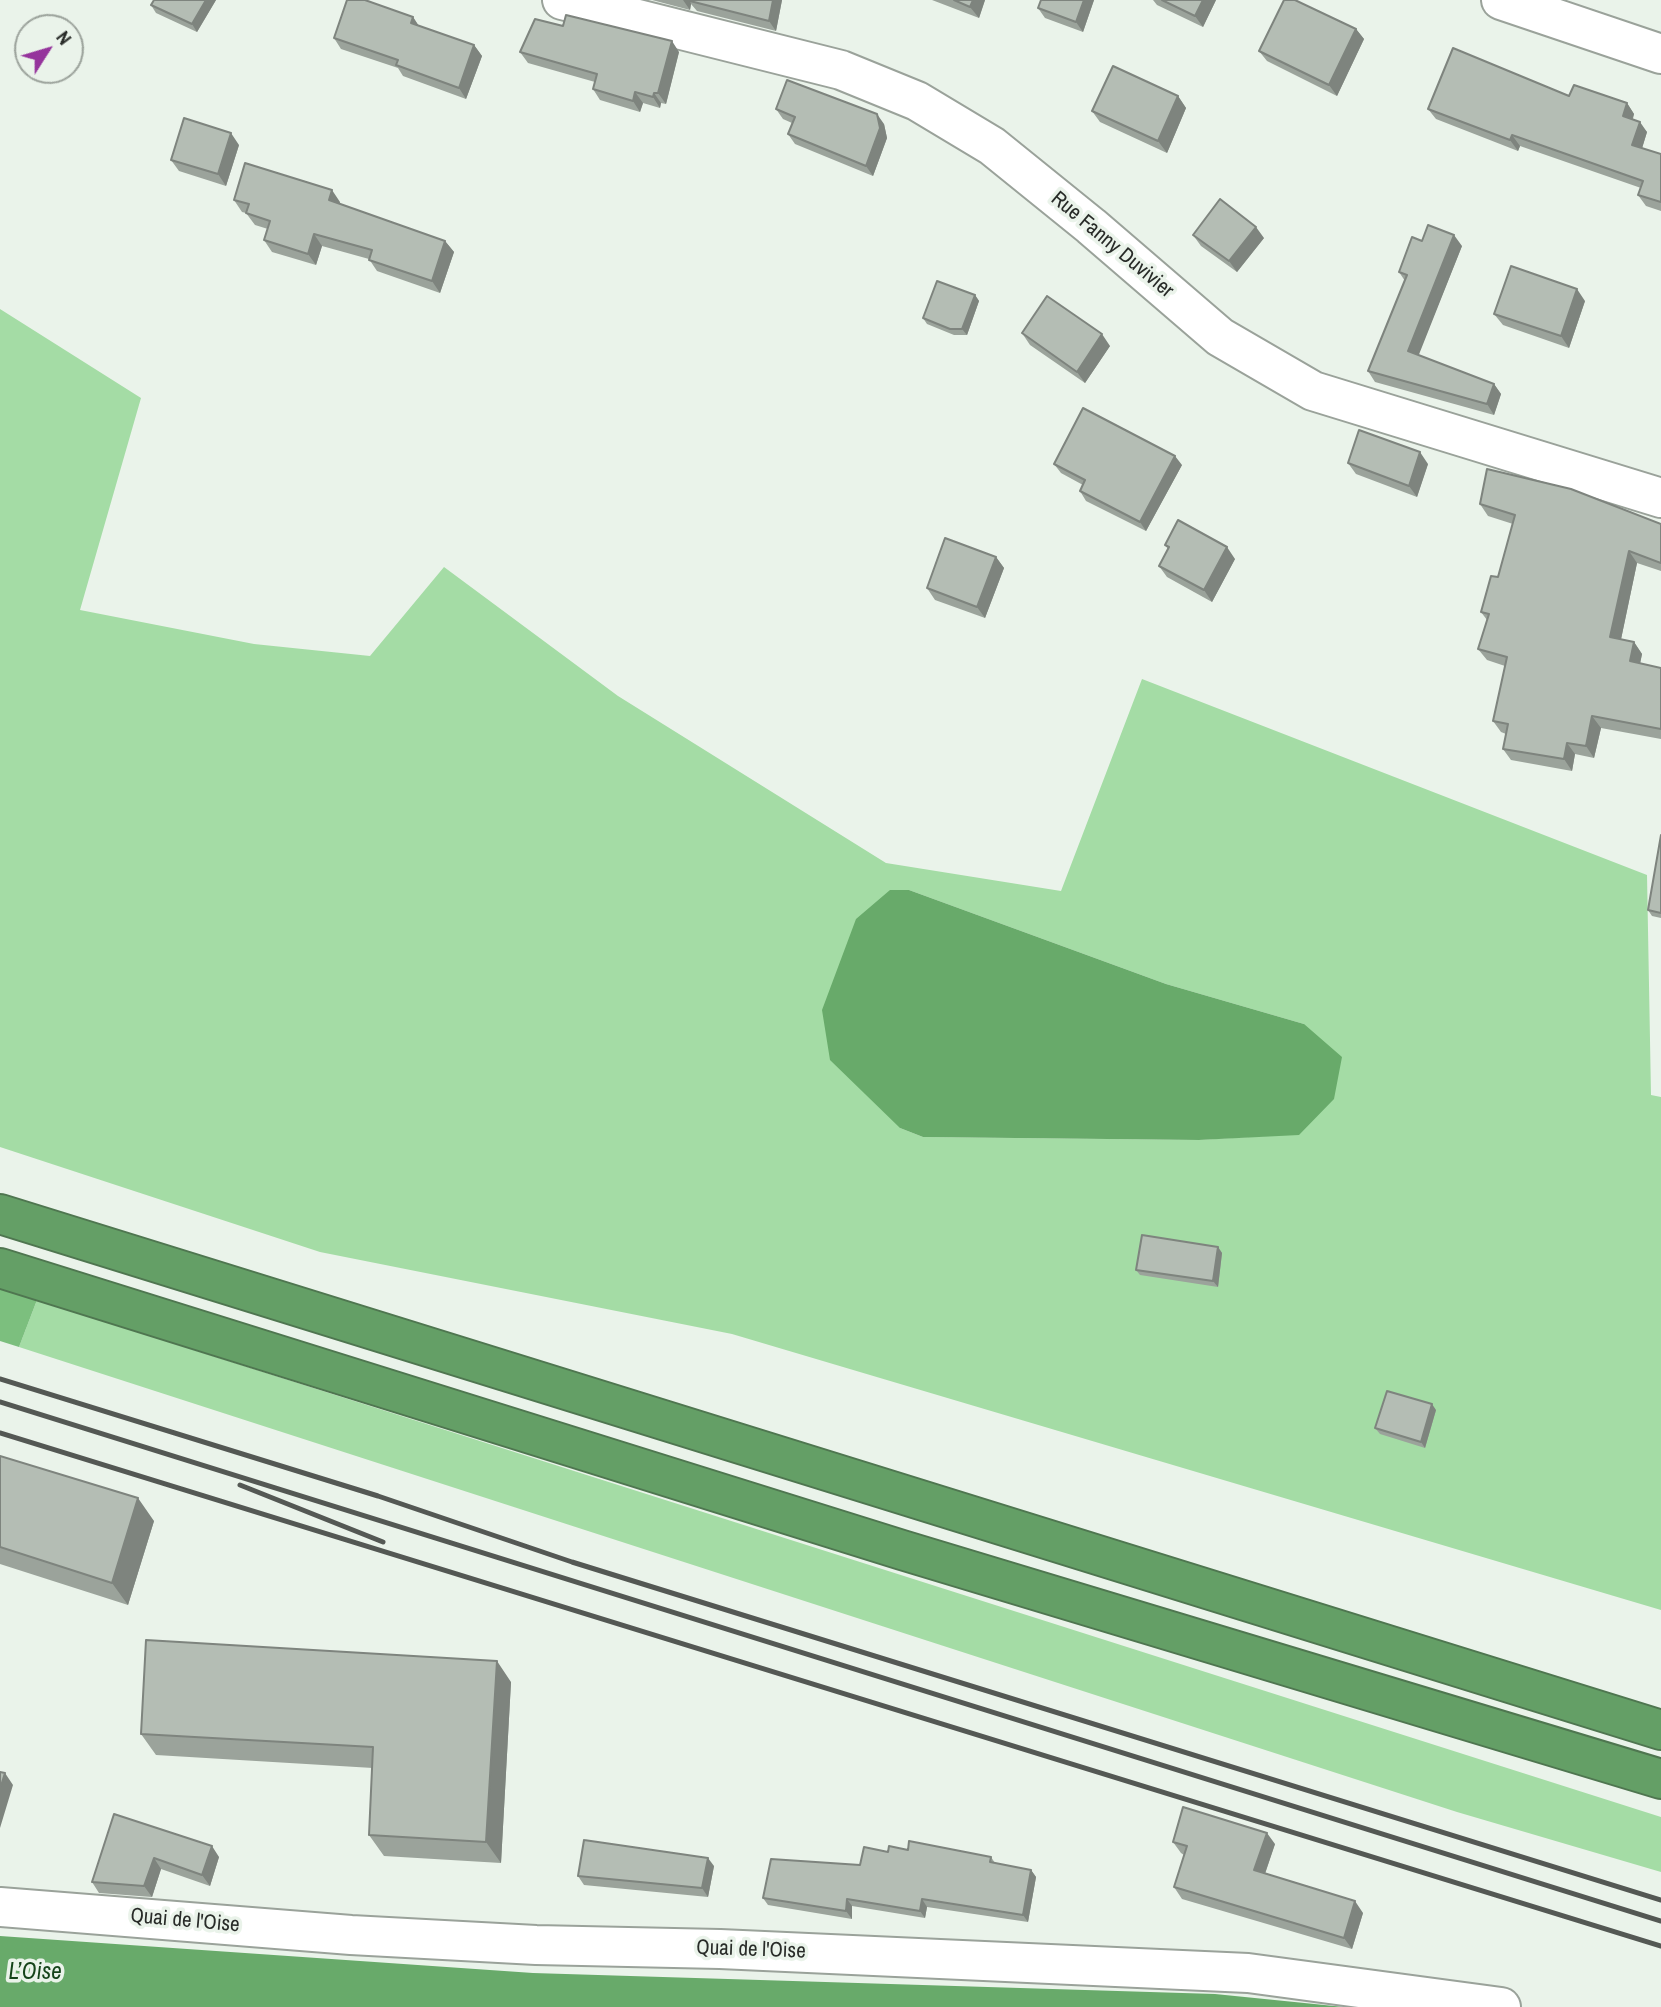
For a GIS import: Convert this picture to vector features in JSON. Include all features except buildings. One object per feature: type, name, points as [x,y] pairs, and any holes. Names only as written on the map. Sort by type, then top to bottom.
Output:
[{"type":"highway","points":[[0,1214],[1661,1730]]},
{"type":"highway","points":[[0,1268],[902,1550],[1661,1779]]},
{"type":"street","name":"Rue Fanny Duvivier","points":[[562,0],[841,70],[917,101],[992,146],[1091,226],[1220,337],[1313,391],[1661,498]]},
{"type":"street","points":[[1501,0],[1661,54]]},
{"type":"street","name":"Quai de l'Oise","points":[[0,1907],[351,1935],[536,1945],[734,1949],[1210,1971],[1349,1984],[1501,2007]]},
{"type":"shaded area","points":[[0,309],[141,398],[80,610],[254,644],[370,656],[444,567],[618,696],[886,863],[1061,891],[1142,679],[1647,875],[1651,1095],[1661,1097],[1661,1610],[732,1334],[320,1252],[0,1147]],"holes":[[[890,890],[909,890],[1166,984],[1304,1024],[1299,1134],[1199,1140],[923,1137],[900,1128]]]},
{"type":"shaded area","points":[[0,1289],[37,1300],[19,1347],[0,1341]]},
{"type":"shaded area","points":[[37,1300],[1661,1817],[1661,1872],[1457,1812],[19,1347]]},
{"type":"water","points":[[890,890],[909,890],[1166,984],[1304,1024],[1342,1057],[1334,1099],[1299,1135],[1199,1140],[923,1137],[900,1128],[830,1060],[822,1010],[856,919]]},
{"type":"water","name":"L’Oise","points":[[0,1936],[533,1973],[1215,1994],[1344,2007],[0,2007]]},
{"type":"railway","points":[[0,1379],[378,1496],[572,1562],[1661,1900]]},
{"type":"railway","points":[[0,1402],[1661,1921]]},
{"type":"railway","points":[[0,1433],[1661,1946]]},
{"type":"railway","points":[[240,1485],[383,1542]]}]
